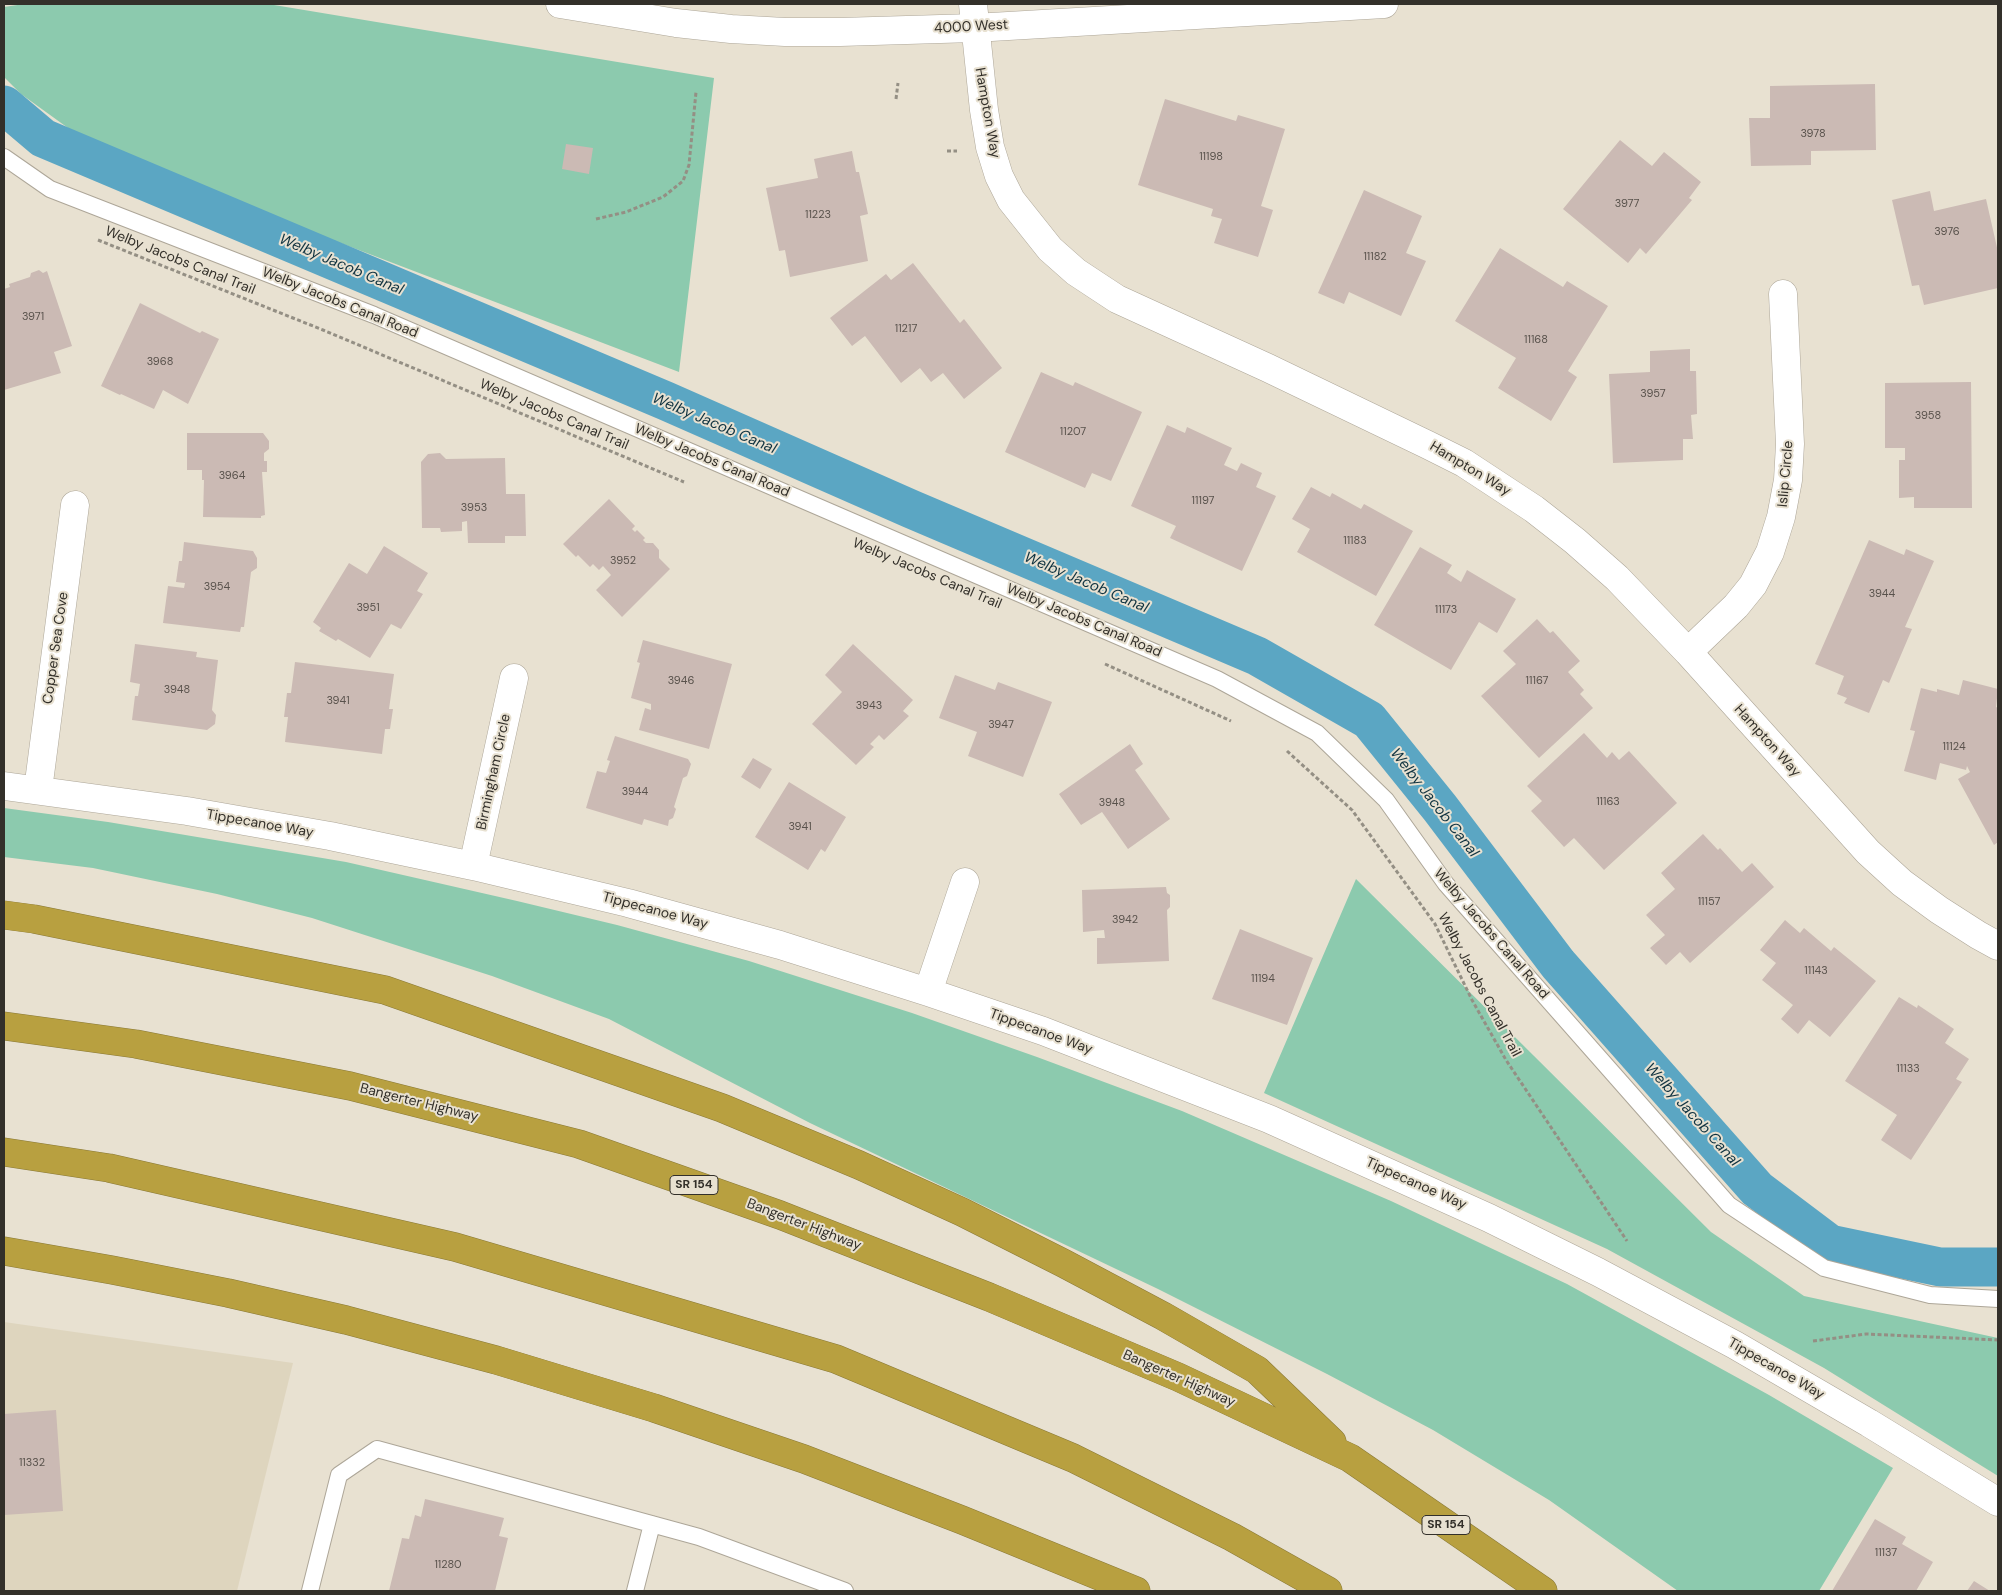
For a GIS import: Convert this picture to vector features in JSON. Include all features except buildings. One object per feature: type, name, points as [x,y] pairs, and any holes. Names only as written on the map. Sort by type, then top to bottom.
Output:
[{"type":"highway","points":[[4,915],[34,918],[385,990],[722,1108],[859,1165],[962,1212],[1163,1316],[1257,1370],[1350,1458]]},
{"type":"highway","name":"Bangerter Highway","points":[[4,1026],[136,1044],[350,1086],[579,1144],[780,1215],[989,1297],[1178,1377],[1350,1458],[1543,1591]]},
{"type":"highway","points":[[4,1152],[109,1168],[455,1247],[836,1359],[1073,1458],[1232,1537],[1328,1591]]},
{"type":"highway","points":[[4,1251],[228,1293],[346,1320],[506,1363],[654,1408],[804,1459],[962,1520],[1136,1591]]},
{"type":"street","name":"4000 West","points":[[560,4],[676,23],[785,32],[840,32],[973,16],[1384,4]]},
{"type":"street","name":"Hampton Way","points":[[973,16],[987,129],[990,147],[999,176],[1011,200],[1050,249],[1076,272],[1118,299],[1428,444],[1497,484],[1534,509],[1617,578],[1688,652],[1868,852],[1902,882],[1939,910],[1998,946]]},
{"type":"street","name":"Islip Circle","points":[[1688,652],[1736,606],[1753,585],[1770,552],[1781,517],[1788,480],[1790,444],[1783,294]]},
{"type":"street","name":"Copper Sea Cove","points":[[38,790],[75,505]]},
{"type":"street","name":"Birmingham Circle","points":[[473,866],[514,678]]},
{"type":"street","name":"Tippecanoe Way","points":[[4,786],[187,811],[330,836],[473,866],[666,914],[780,945],[928,992],[1051,1035],[1269,1119],[1489,1218],[1598,1272],[1735,1345],[1869,1423],[1998,1502]]},
{"type":"street","points":[[928,992],[965,882]]},
{"type":"lane","name":"Welby Jacobs Canal Road","points":[[4,157],[50,189],[392,323],[1217,678],[1317,733],[1386,800],[1446,884],[1729,1205],[1824,1268],[1930,1295],[1998,1299]]},
{"type":"lane","points":[[310,1591],[339,1476],[377,1449],[700,1537],[845,1591]]},
{"type":"lane","points":[[635,1591],[652,1524]]},
{"type":"path","points":[[896,99],[898,83]]},
{"type":"path","points":[[596,219],[626,212],[663,196],[683,181],[690,165],[696,92]]},
{"type":"path","name":"Welby Jacobs Canal Trail","points":[[97,239],[332,334],[684,482]]},
{"type":"path","points":[[1096,660],[1232,721]]},
{"type":"path","name":"Welby Jacobs Canal Trail","points":[[1284,748],[1352,810],[1435,924],[1472,1000],[1506,1060],[1627,1241]]},
{"type":"path","points":[[1814,1341],[1866,1334],[1998,1340]]},
{"type":"shaded area","points":[[4,1322],[293,1363],[237,1591],[4,1591]]},
{"type":"green space","points":[[24,4],[268,4],[714,78],[679,372],[267,215],[159,171],[75,133],[21,94],[4,77],[4,7]]},
{"type":"green space","points":[[4,808],[108,822],[346,862],[617,925],[749,961],[912,1013],[1182,1111],[1391,1201],[1567,1284],[1769,1395],[1893,1468],[1819,1591],[1678,1591],[1549,1500],[1433,1430],[1158,1289],[810,1123],[609,1019],[492,976],[312,918],[217,894],[93,868],[4,857]]},
{"type":"green space","points":[[1356,879],[1711,1232],[1804,1296],[1998,1338],[1998,1476],[1824,1368],[1607,1249],[1264,1093]]},
{"type":"waterway","name":"Welby Jacob Canal","points":[[4,105],[43,138],[666,401],[911,509],[1257,656],[1369,720],[1440,808],[1558,964],[1757,1189],[1830,1244],[1940,1267],[1998,1267]]}]
